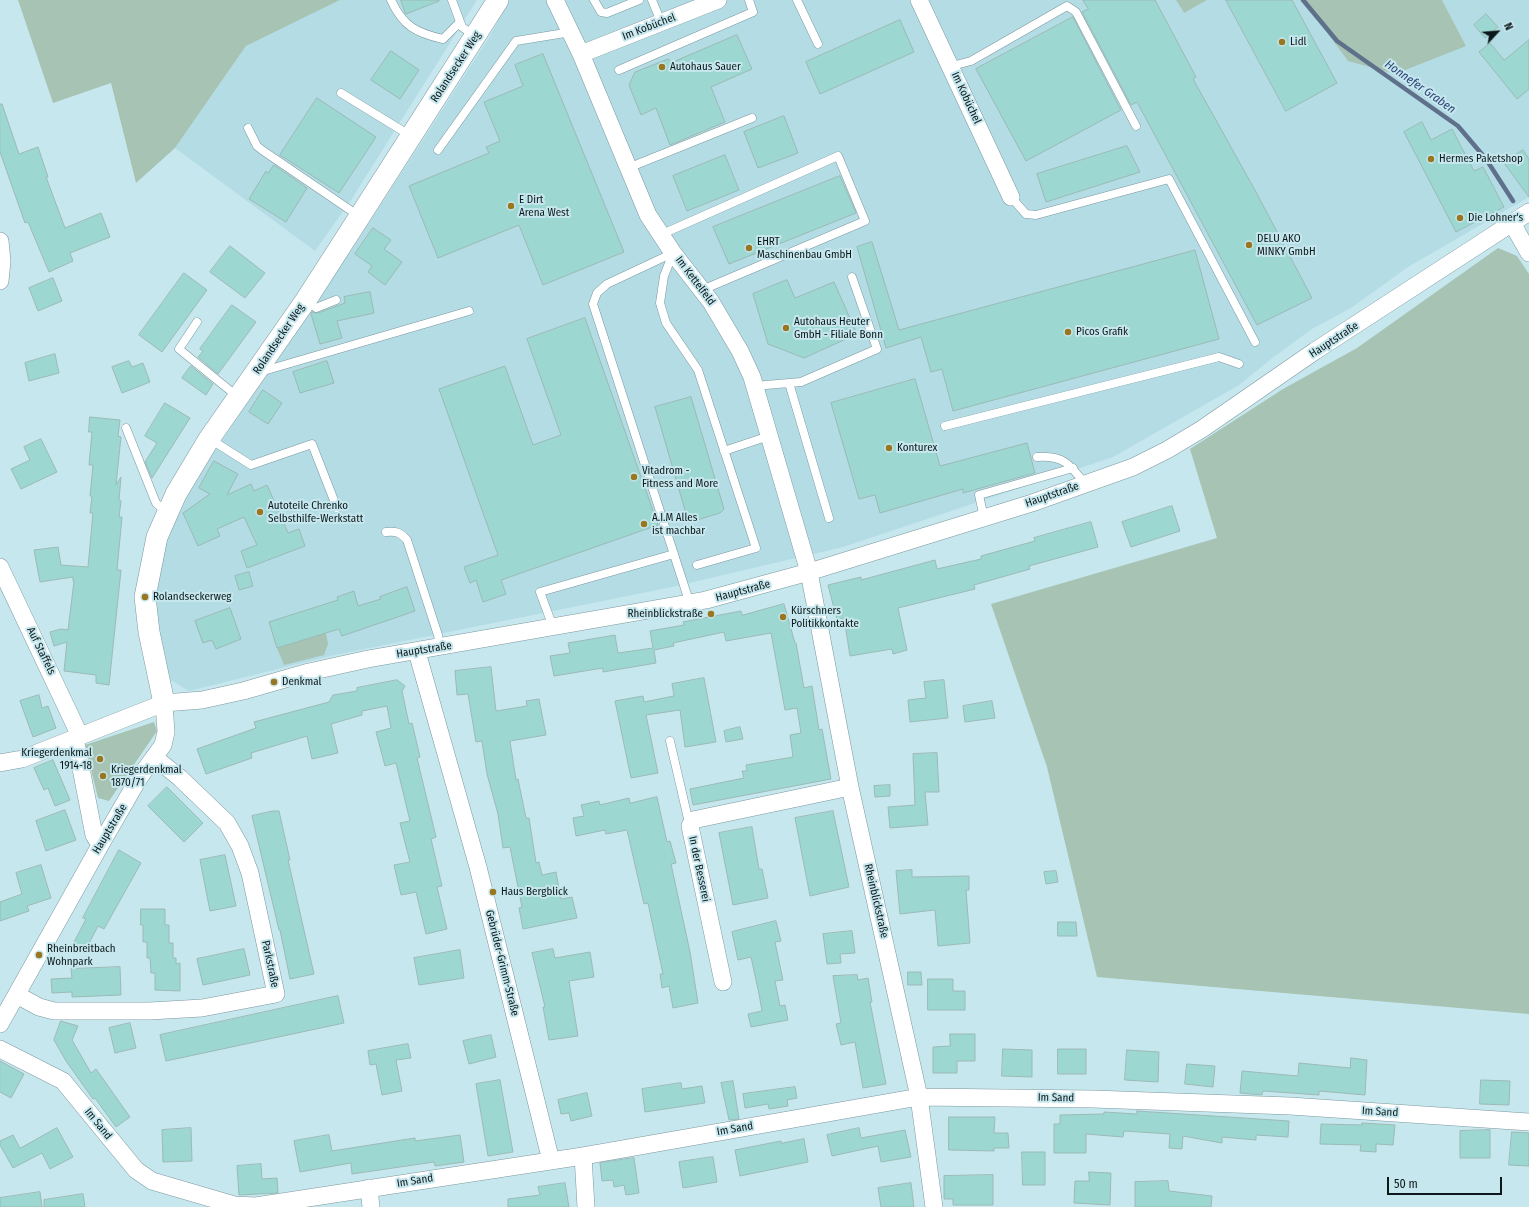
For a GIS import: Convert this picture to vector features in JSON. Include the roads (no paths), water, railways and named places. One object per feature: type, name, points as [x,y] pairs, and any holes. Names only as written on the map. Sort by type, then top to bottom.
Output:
[{"type":"street","name":"Rolandsecker Weg","points":[[164,704],[149,632],[145,597],[157,537],[176,494],[209,439],[306,300],[498,0]]},
{"type":"street","name":"Im Kettelfeld","points":[[555,0],[581,54],[648,214],[660,235],[702,290],[729,330],[740,352],[754,386],[809,572]]},
{"type":"street","name":"Im Kobüchel","points":[[581,54],[718,0]]},
{"type":"street","name":"Im Kobüchel","points":[[919,0],[952,66],[1011,197]]},
{"type":"street","name":"Hauptstraße","points":[[0,1024],[139,778],[163,745],[166,732],[164,704],[202,700],[243,691],[309,672],[368,659],[417,652],[690,604],[809,572],[984,518],[1133,467],[1168,450],[1529,212]]},
{"type":"street","points":[[1512,223],[1529,253]]},
{"type":"street","points":[[0,241],[2,261],[0,281]]},
{"type":"street","name":"Auf Staffels","points":[[0,567],[77,737],[94,835],[97,840],[102,842]]},
{"type":"street","name":"Rheinblickstraße","points":[[809,572],[850,787],[919,1096],[934,1207]]},
{"type":"street","name":"Gebrüder-Grimm-Straße","points":[[417,652],[478,868],[551,1161]]},
{"type":"street","points":[[0,763],[22,759],[164,704]]},
{"type":"street","name":"Parkstraße","points":[[17,995],[39,1008],[54,1011],[150,1011],[202,1008],[276,994],[250,873],[240,846],[227,823],[180,778],[154,757]]},
{"type":"street","name":"In der Besserei","points":[[723,982],[690,826],[693,820],[850,787]]},
{"type":"street","name":"Im Sand","points":[[0,1049],[63,1081],[136,1170],[152,1181],[234,1205],[256,1206],[583,1156],[919,1096],[1093,1099],[1290,1106],[1529,1122]]},
{"type":"street","points":[[583,1156],[586,1207]]},
{"type":"street","points":[[369,1188],[371,1207]]},
{"type":"lane","points":[[391,0],[398,15],[408,26],[424,35],[443,39],[460,22]]},
{"type":"lane","points":[[452,0],[462,27],[476,36]]},
{"type":"lane","points":[[594,0],[601,12],[607,13],[639,0]]},
{"type":"lane","points":[[652,0],[661,22]]},
{"type":"lane","points":[[619,70],[753,12],[749,0]]},
{"type":"lane","points":[[797,0],[818,44]]},
{"type":"lane","points":[[952,66],[971,61],[1068,6],[1076,12],[1136,126]]},
{"type":"lane","points":[[438,150],[516,41],[571,32]]},
{"type":"lane","points":[[341,93],[412,136]]},
{"type":"lane","points":[[628,168],[752,118]]},
{"type":"lane","points":[[248,128],[257,146],[262,150],[360,216]]},
{"type":"lane","points":[[660,235],[838,156],[865,222],[702,290]]},
{"type":"lane","points":[[1011,197],[1026,214],[1036,215],[1169,179],[1255,342]]},
{"type":"lane","points":[[673,253],[664,276],[660,303],[666,323],[698,370],[756,548],[697,565]]},
{"type":"lane","points":[[673,253],[607,284],[597,293],[593,304],[690,604]]},
{"type":"lane","points":[[754,386],[801,382],[877,349],[852,277]]},
{"type":"lane","points":[[306,300],[316,308],[336,300]]},
{"type":"lane","points":[[255,374],[469,312]]},
{"type":"lane","points":[[197,322],[179,349],[238,398]]},
{"type":"lane","points":[[945,426],[1219,357],[1239,364]]},
{"type":"lane","points":[[789,383],[829,518]]},
{"type":"lane","points":[[126,428],[156,503],[167,514]]},
{"type":"lane","points":[[724,451],[769,436]]},
{"type":"lane","points":[[209,439],[250,465],[312,444],[337,508]]},
{"type":"lane","points":[[1037,457],[1059,457],[1073,468],[1085,484]]},
{"type":"lane","points":[[984,518],[978,495],[1073,468]]},
{"type":"lane","points":[[386,532],[395,531],[402,534],[407,540],[438,635],[440,648]]},
{"type":"lane","points":[[553,627],[540,592],[674,554]]},
{"type":"lane","points":[[670,741],[690,826]]},
{"type":"waterway","name":"Honnefer Graben","points":[[1303,0],[1337,41],[1458,126],[1486,159],[1513,201]]},
{"type":"place","name":"Lidl","points":[[1282,42]]},
{"type":"place","name":"Autohaus Sauer","points":[[662,67]]},
{"type":"place","name":"Hermes Paketshop","points":[[1431,159]]},
{"type":"place","name":"E Dirt Arena West","points":[[511,206]]},
{"type":"place","name":"Die Lohner's","points":[[1460,218]]},
{"type":"place","name":"DELU AKO MINKY GmbH","points":[[1249,245]]},
{"type":"place","name":"EHRT Maschinenbau GmbH","points":[[749,248]]},
{"type":"place","name":"Autohaus Heuter GmbH - Filiale Bonn","points":[[786,328]]},
{"type":"place","name":"Picos Grafik","points":[[1068,332]]},
{"type":"place","name":"Konturex","points":[[889,448]]},
{"type":"place","name":"Vitadrom - Fitness and More","points":[[634,477]]},
{"type":"place","name":"Autoteile Chrenko Selbsthilfe-Werkstatt","points":[[260,512]]},
{"type":"place","name":"A.I.M Alles ist machbar","points":[[644,524]]},
{"type":"place","name":"Rolandseckerweg","points":[[145,597]]},
{"type":"place","name":"Rheinblickstraße","points":[[711,614]]},
{"type":"place","name":"Kürschners Politikkontakte","points":[[783,617]]},
{"type":"place","name":"Denkmal","points":[[274,682]]},
{"type":"place","name":"Kriegerdenkmal 1914-18","points":[[100,759]]},
{"type":"place","name":"Kriegerdenkmal 1870/71","points":[[103,776]]},
{"type":"place","name":"Haus Bergblick","points":[[493,892]]},
{"type":"place","name":"Rheinbreitbach Wohnpark","points":[[39,955]]}]
